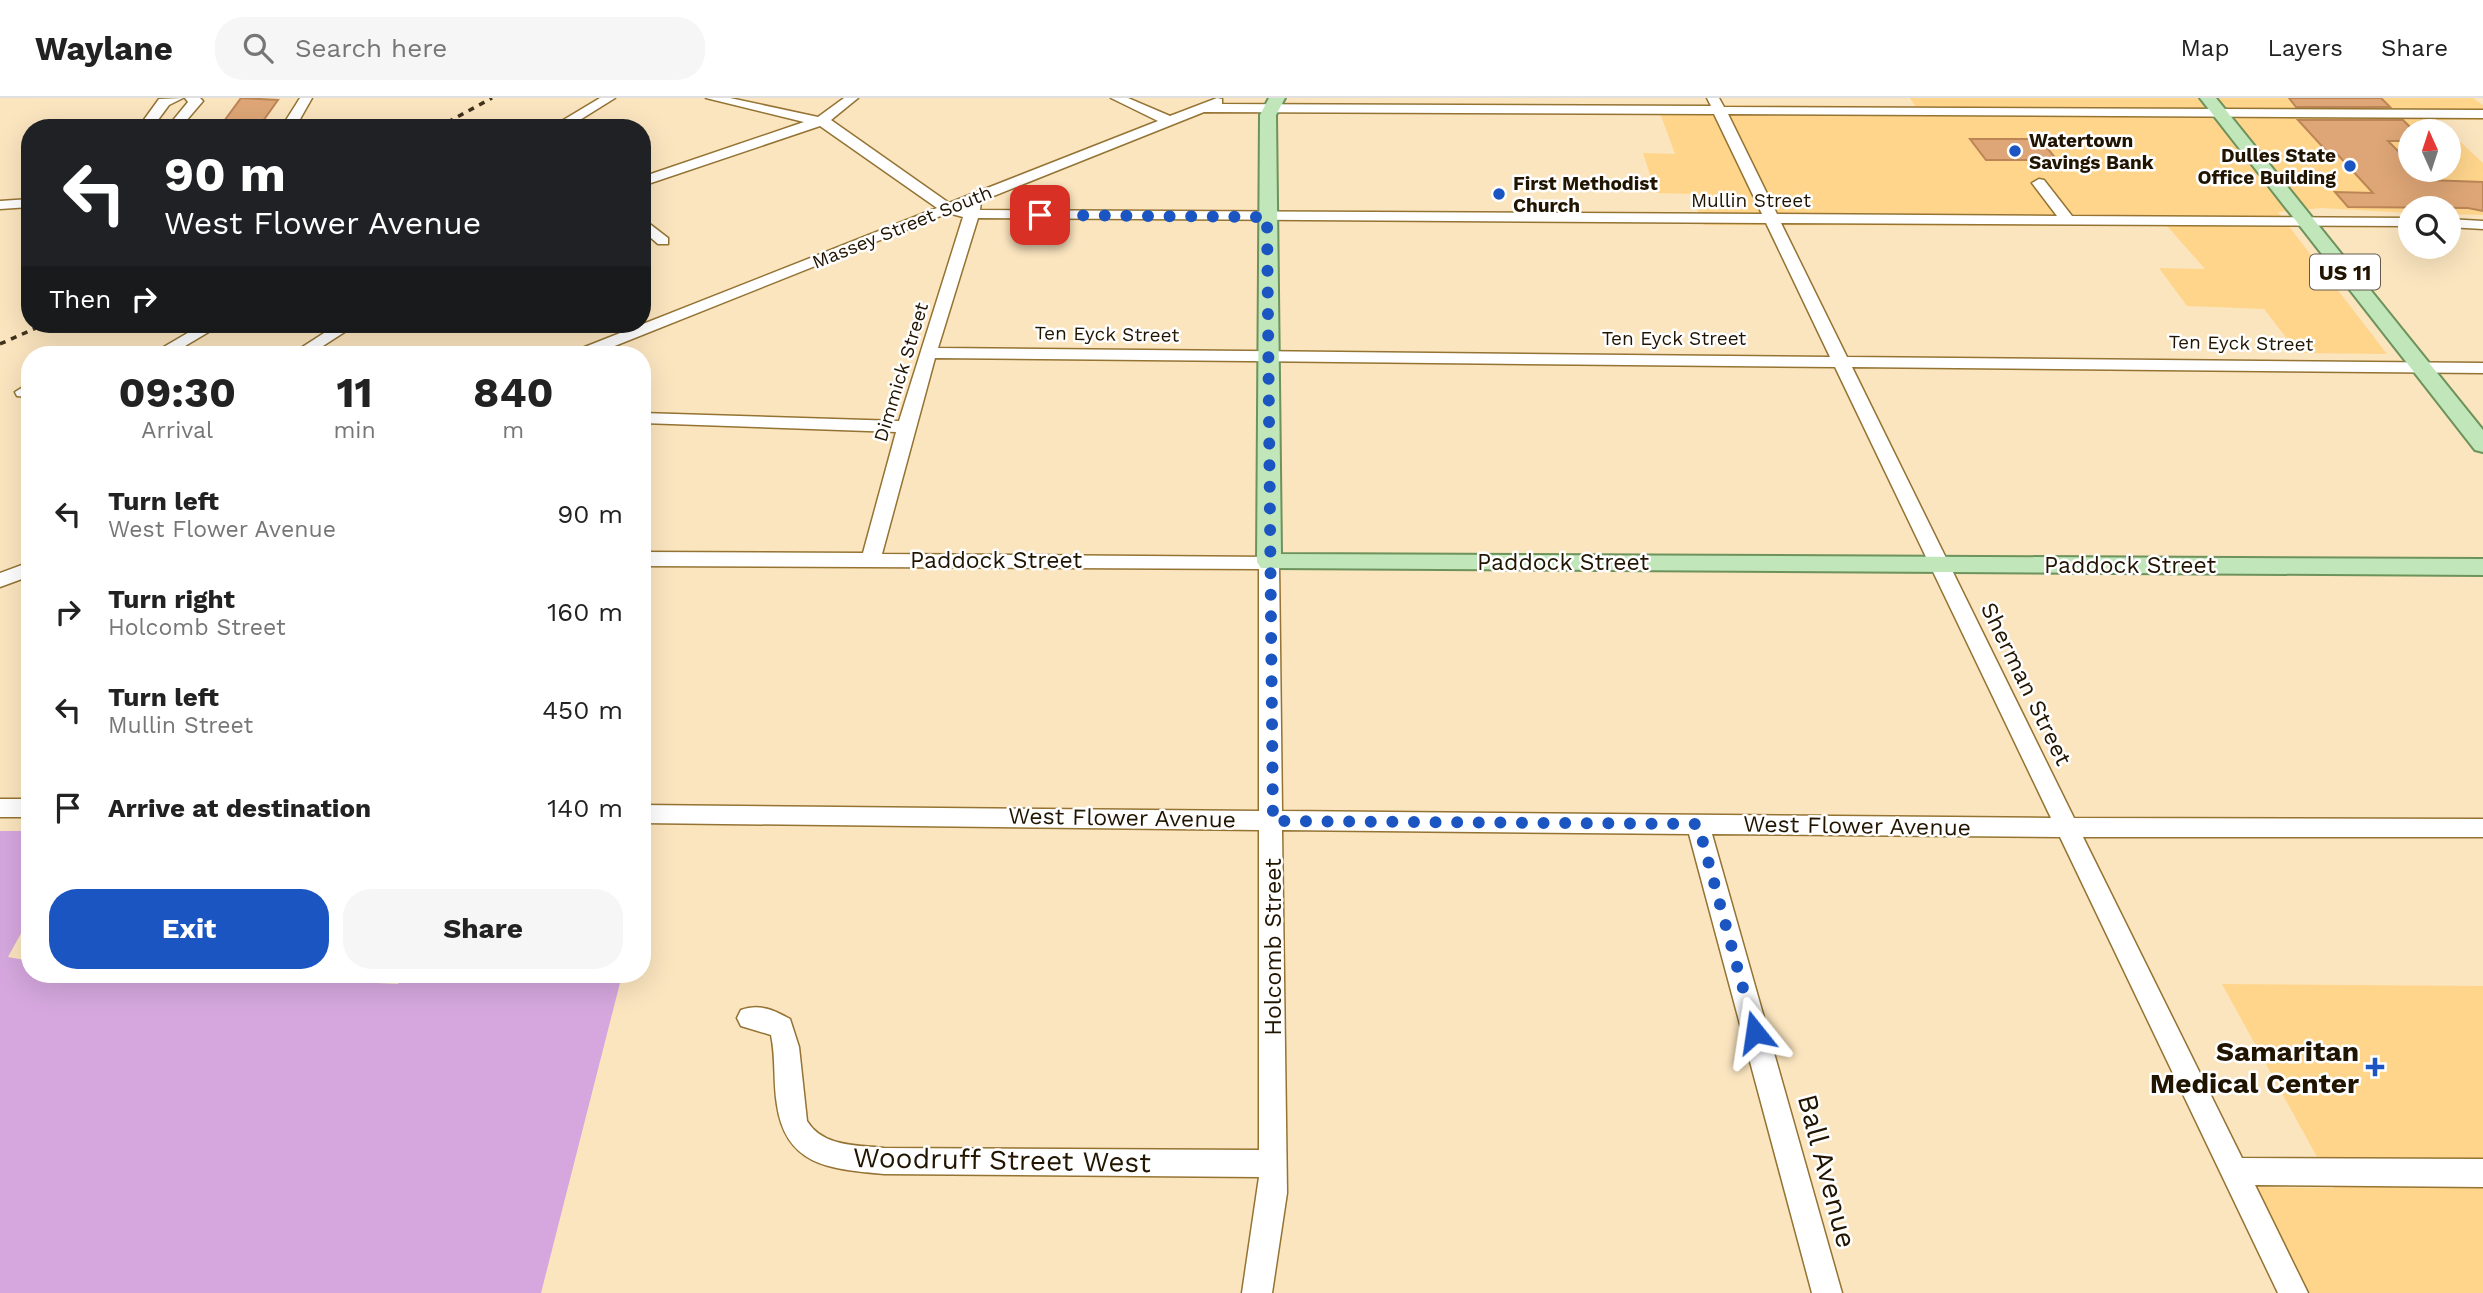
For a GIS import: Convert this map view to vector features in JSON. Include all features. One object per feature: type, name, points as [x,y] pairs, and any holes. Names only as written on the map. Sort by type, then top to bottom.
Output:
[{"type":"main road","name":"US 11","points":[[2208,98],[2483,445]]},
{"type":"main road","name":"Holcomb Street","points":[[1269,562],[1267,217],[1274,104]]},
{"type":"main road","name":"Paddock Street","points":[[1269,562],[2483,567]]},
{"type":"street","points":[[152,119],[164,102],[177,98]]},
{"type":"street","points":[[181,119],[196,101],[191,98]]},
{"type":"street","points":[[293,119],[306,98]]},
{"type":"street","points":[[573,119],[609,98]]},
{"type":"street","points":[[712,98],[821,121],[948,209]]},
{"type":"street","points":[[651,179],[821,121],[852,98]]},
{"type":"street","points":[[1117,98],[1170,121]]},
{"type":"street","name":"Massey Street South","points":[[651,326],[948,209],[974,206],[1225,98]]},
{"type":"street","points":[[2468,98],[2483,112]]},
{"type":"street","points":[[1203,108],[1274,104],[1563,104],[2220,114],[2483,112]]},
{"type":"street","name":"Sherman Street","points":[[1716,105],[2292,1293]]},
{"type":"street","points":[[2039,183],[2067,219]]},
{"type":"street","points":[[0,205],[21,204]]},
{"type":"street","name":"Mullin Street","points":[[974,206],[1267,217],[2398,222]]},
{"type":"street","name":"Dimmick Street","points":[[871,559],[906,427],[974,206]]},
{"type":"street","points":[[2461,224],[2483,225]]},
{"type":"street","points":[[651,231],[663,242]]},
{"type":"street","points":[[174,346],[198,333]]},
{"type":"street","points":[[313,346],[334,333]]},
{"type":"street","name":"Massey Street South","points":[[601,346],[634,333]]},
{"type":"street","name":"Ten Eyck Street","points":[[928,353],[2483,368]]},
{"type":"street","points":[[651,418],[906,427]]},
{"type":"street","name":"Paddock Street","points":[[651,559],[1269,562]]},
{"type":"street","name":"Holcomb Street","points":[[1257,1293],[1273,1193],[1273,821],[1269,562]]},
{"type":"street","points":[[0,580],[21,572]]},
{"type":"street","points":[[0,808],[21,808]]},
{"type":"street","name":"West Flower Avenue","points":[[651,814],[2067,828],[2483,828]]},
{"type":"street","name":"Ball Avenue","points":[[1698,824],[1827,1293]]},
{"type":"street","name":"Woodruff Street West","points":[[750,1018],[765,1019],[781,1027],[786,1041],[788,1097],[793,1120],[804,1143],[824,1154],[884,1161],[1273,1164]]},
{"type":"street","points":[[2233,1171],[2483,1173]]},
{"type":"shaded area","points":[[1910,98],[2473,98],[2483,105],[2483,120],[2398,119],[2398,182],[2461,182],[2461,142],[2483,163],[2483,215],[2461,214],[2461,196],[2398,196],[2398,212],[2322,208],[2278,212],[2387,354],[2298,353],[2264,309],[2187,306],[2159,268],[2205,269],[2167,226],[1704,225],[1691,194],[1656,193],[1643,153],[1675,154],[1657,105],[1915,106]]},
{"type":"shaded area","points":[[0,831],[21,831],[21,933],[8,957],[21,959],[21,983],[620,983],[541,1293],[0,1293]]},
{"type":"shaded area","name":"Samaritan Medical Center","points":[[2222,984],[2483,986],[2483,1293],[2305,1293],[2252,1187],[2334,1188]]},
{"type":"building","points":[[241,98],[278,100],[264,119],[226,119]]},
{"type":"building","points":[[2289,98],[2381,98],[2390,107],[2296,107]]},
{"type":"building","name":"Dulles State Office Building","points":[[2298,120],[2398,120],[2398,141],[2388,141],[2398,151],[2398,182],[2483,182],[2483,211],[2461,208],[2461,196],[2398,196],[2398,207],[2348,207],[2335,192],[2373,193],[2338,155],[2330,155]]},
{"type":"building","name":"Watertown Savings Bank","points":[[1970,139],[2040,139],[2057,160],[1986,160]]},
{"type":"railway","points":[[454,119],[492,98]]},
{"type":"railway","points":[[0,344],[25,333]]},
{"type":"place","name":"Watertown Savings Bank","points":[[2015,151]]},
{"type":"place","name":"Dulles State Office Building","points":[[2350,166]]},
{"type":"place","name":"First Methodist Church","points":[[1499,194]]},
{"type":"place","name":"Samaritan Medical Center","points":[[2375,1067]]},
{"type":"route","points":[[1040,215],[1267,217],[1273,821],[1698,824],[1755,1032]]}]
